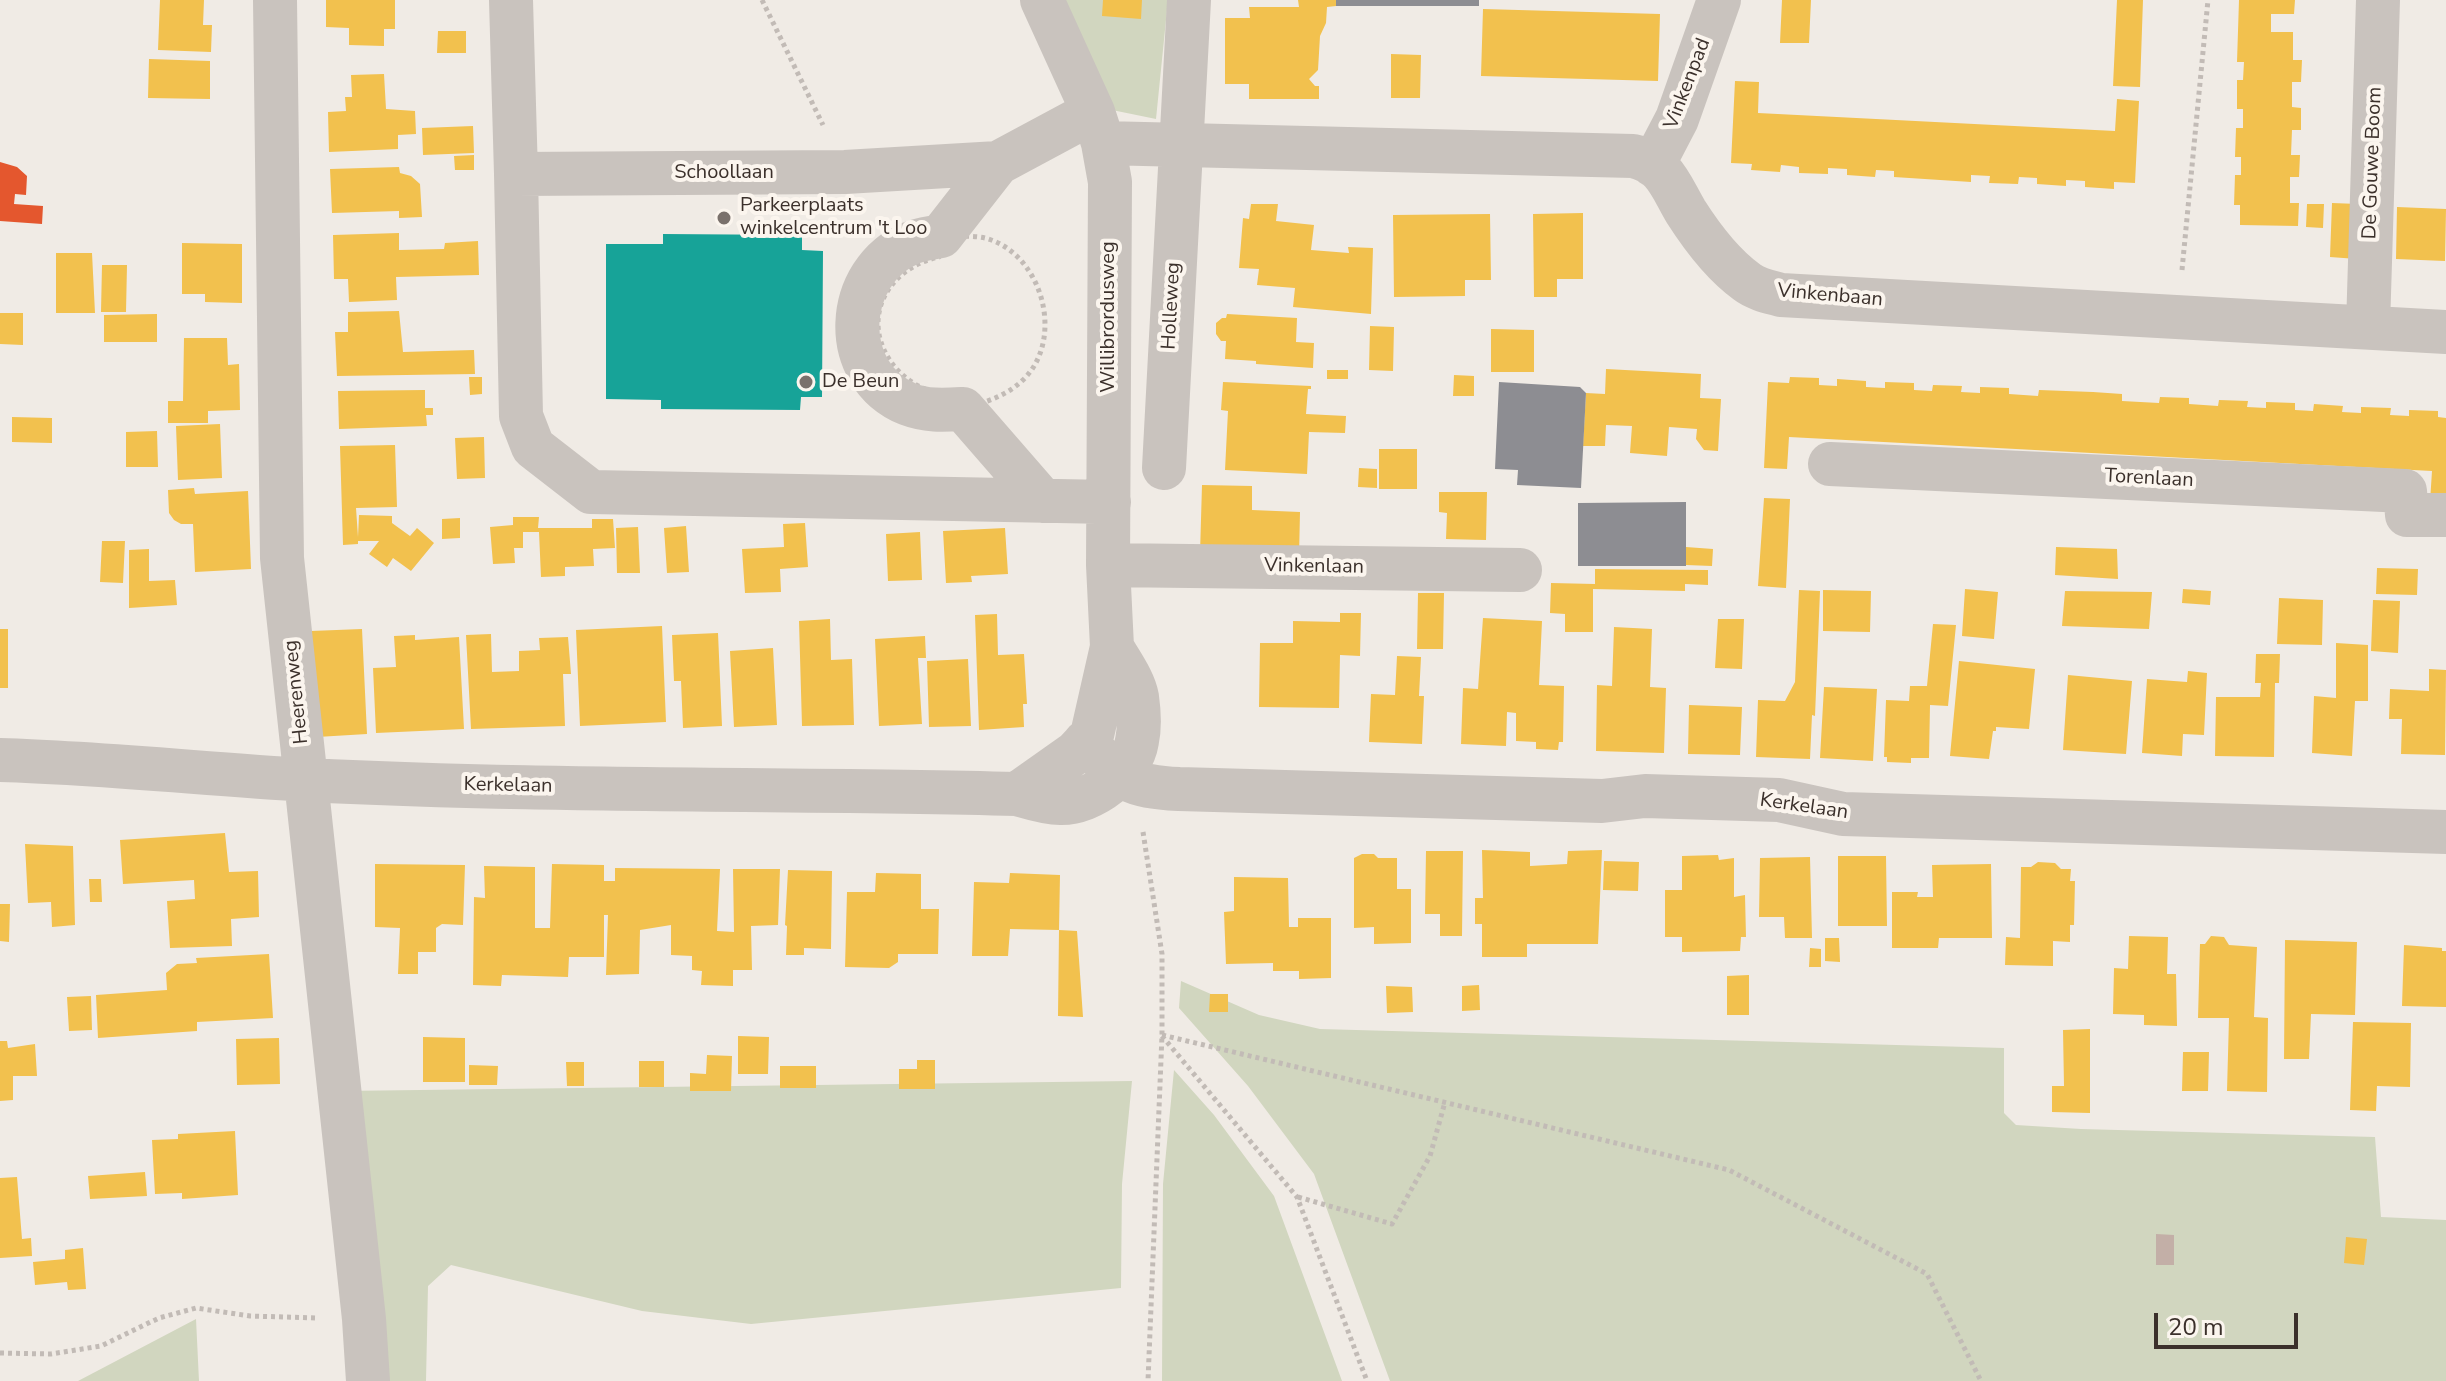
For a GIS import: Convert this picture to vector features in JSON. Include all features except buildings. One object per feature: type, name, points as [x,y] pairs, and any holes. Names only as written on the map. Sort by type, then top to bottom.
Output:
[{"type":"street","name":"Heerenweg","points":[[275,0],[282,558],[364,1319],[368,1381]]},
{"type":"street","points":[[511,0],[521,416],[533,447],[591,492],[1109,502]]},
{"type":"street","name":"Willibrordusweg","points":[[1042,0],[1098,128],[1110,182],[1108,565],[1112,647],[1096,723],[1092,735],[1085,742]]},
{"type":"street","name":"Holleweg","points":[[1164,468],[1189,0]]},
{"type":"street","name":"Vinkenpad","points":[[1653,165],[1677,119],[1719,0]]},
{"type":"street","name":"De Gouwe Boom","points":[[2368,327],[2378,0]]},
{"type":"street","points":[[1098,128],[1180,144],[1633,156],[1653,165]]},
{"type":"street","name":"Schoollaan","points":[[516,174],[845,172],[998,163],[1098,128]]},
{"type":"street","points":[[998,163],[941,236],[913,242],[896,251],[869,278],[858,305],[857,335],[865,363],[882,386],[906,403],[934,411],[963,409],[1043,501]]},
{"type":"street","name":"Vinkenbaan","points":[[1653,165],[1672,181],[1685,210],[1730,268],[1750,285],[1781,295],[2446,332]]},
{"type":"street","name":"Torenlaan","points":[[1830,464],[2405,491],[2407,515],[2446,515]]},
{"type":"street","name":"Vinkenlaan","points":[[1108,565],[1520,570]]},
{"type":"street","name":"Willibrordusweg","points":[[1112,647],[1136,694],[1139,713],[1137,743],[1130,759],[1131,781]]},
{"type":"street","points":[[1017,794],[1061,764],[1085,742],[1131,781]]},
{"type":"street","name":"Kerkelaan","points":[[0,760],[76,762],[307,780],[1017,794],[1063,803],[1131,781],[1602,801],[1645,796],[1779,800],[1843,814],[2446,832]]},
{"type":"path","points":[[2177,316],[2208,0]]},
{"type":"path","points":[[941,236],[985,238],[1010,251],[1030,271],[1042,296],[1046,325],[1040,352],[1026,378],[1004,396],[963,409],[960,393],[935,392],[901,375],[888,358],[880,340],[877,320],[882,302],[893,283],[909,268],[939,257],[941,236]]},
{"type":"path","points":[[1131,781],[1142,813],[1162,954],[1162,1035],[1148,1381]]},
{"type":"path","points":[[1162,1035],[1729,1170],[1927,1274],[1981,1381]]},
{"type":"path","points":[[1162,1035],[1297,1197],[1367,1381]]},
{"type":"path","points":[[1297,1197],[1392,1224],[1430,1156],[1445,1102]]},
{"type":"path","points":[[0,1353],[51,1354],[101,1346],[159,1318],[196,1308],[250,1316],[364,1319]]},
{"type":"green space","points":[[1065,0],[1168,0],[1156,119],[1112,110]]},
{"type":"green space","points":[[1181,981],[1259,1015],[1320,1029],[2004,1048],[2004,1113],[2016,1125],[2375,1137],[2381,1217],[2446,1220],[2446,1381],[1390,1381],[1314,1174],[1248,1086],[1179,1008]]},
{"type":"green space","points":[[1174,1070],[1214,1115],[1274,1196],[1342,1381],[1162,1381],[1163,1184]]},
{"type":"green space","points":[[1132,1081],[1122,1184],[1121,1288],[751,1324],[642,1311],[451,1265],[428,1286],[426,1381],[359,1381],[341,1091]]},
{"type":"green space","points":[[196,1319],[199,1381],[78,1381]]},
{"type":"place","name":"Parkeerplaats winkelcentrum 't Loo","points":[[724,218]]},
{"type":"place","name":"De Beun","points":[[806,382]]}]
